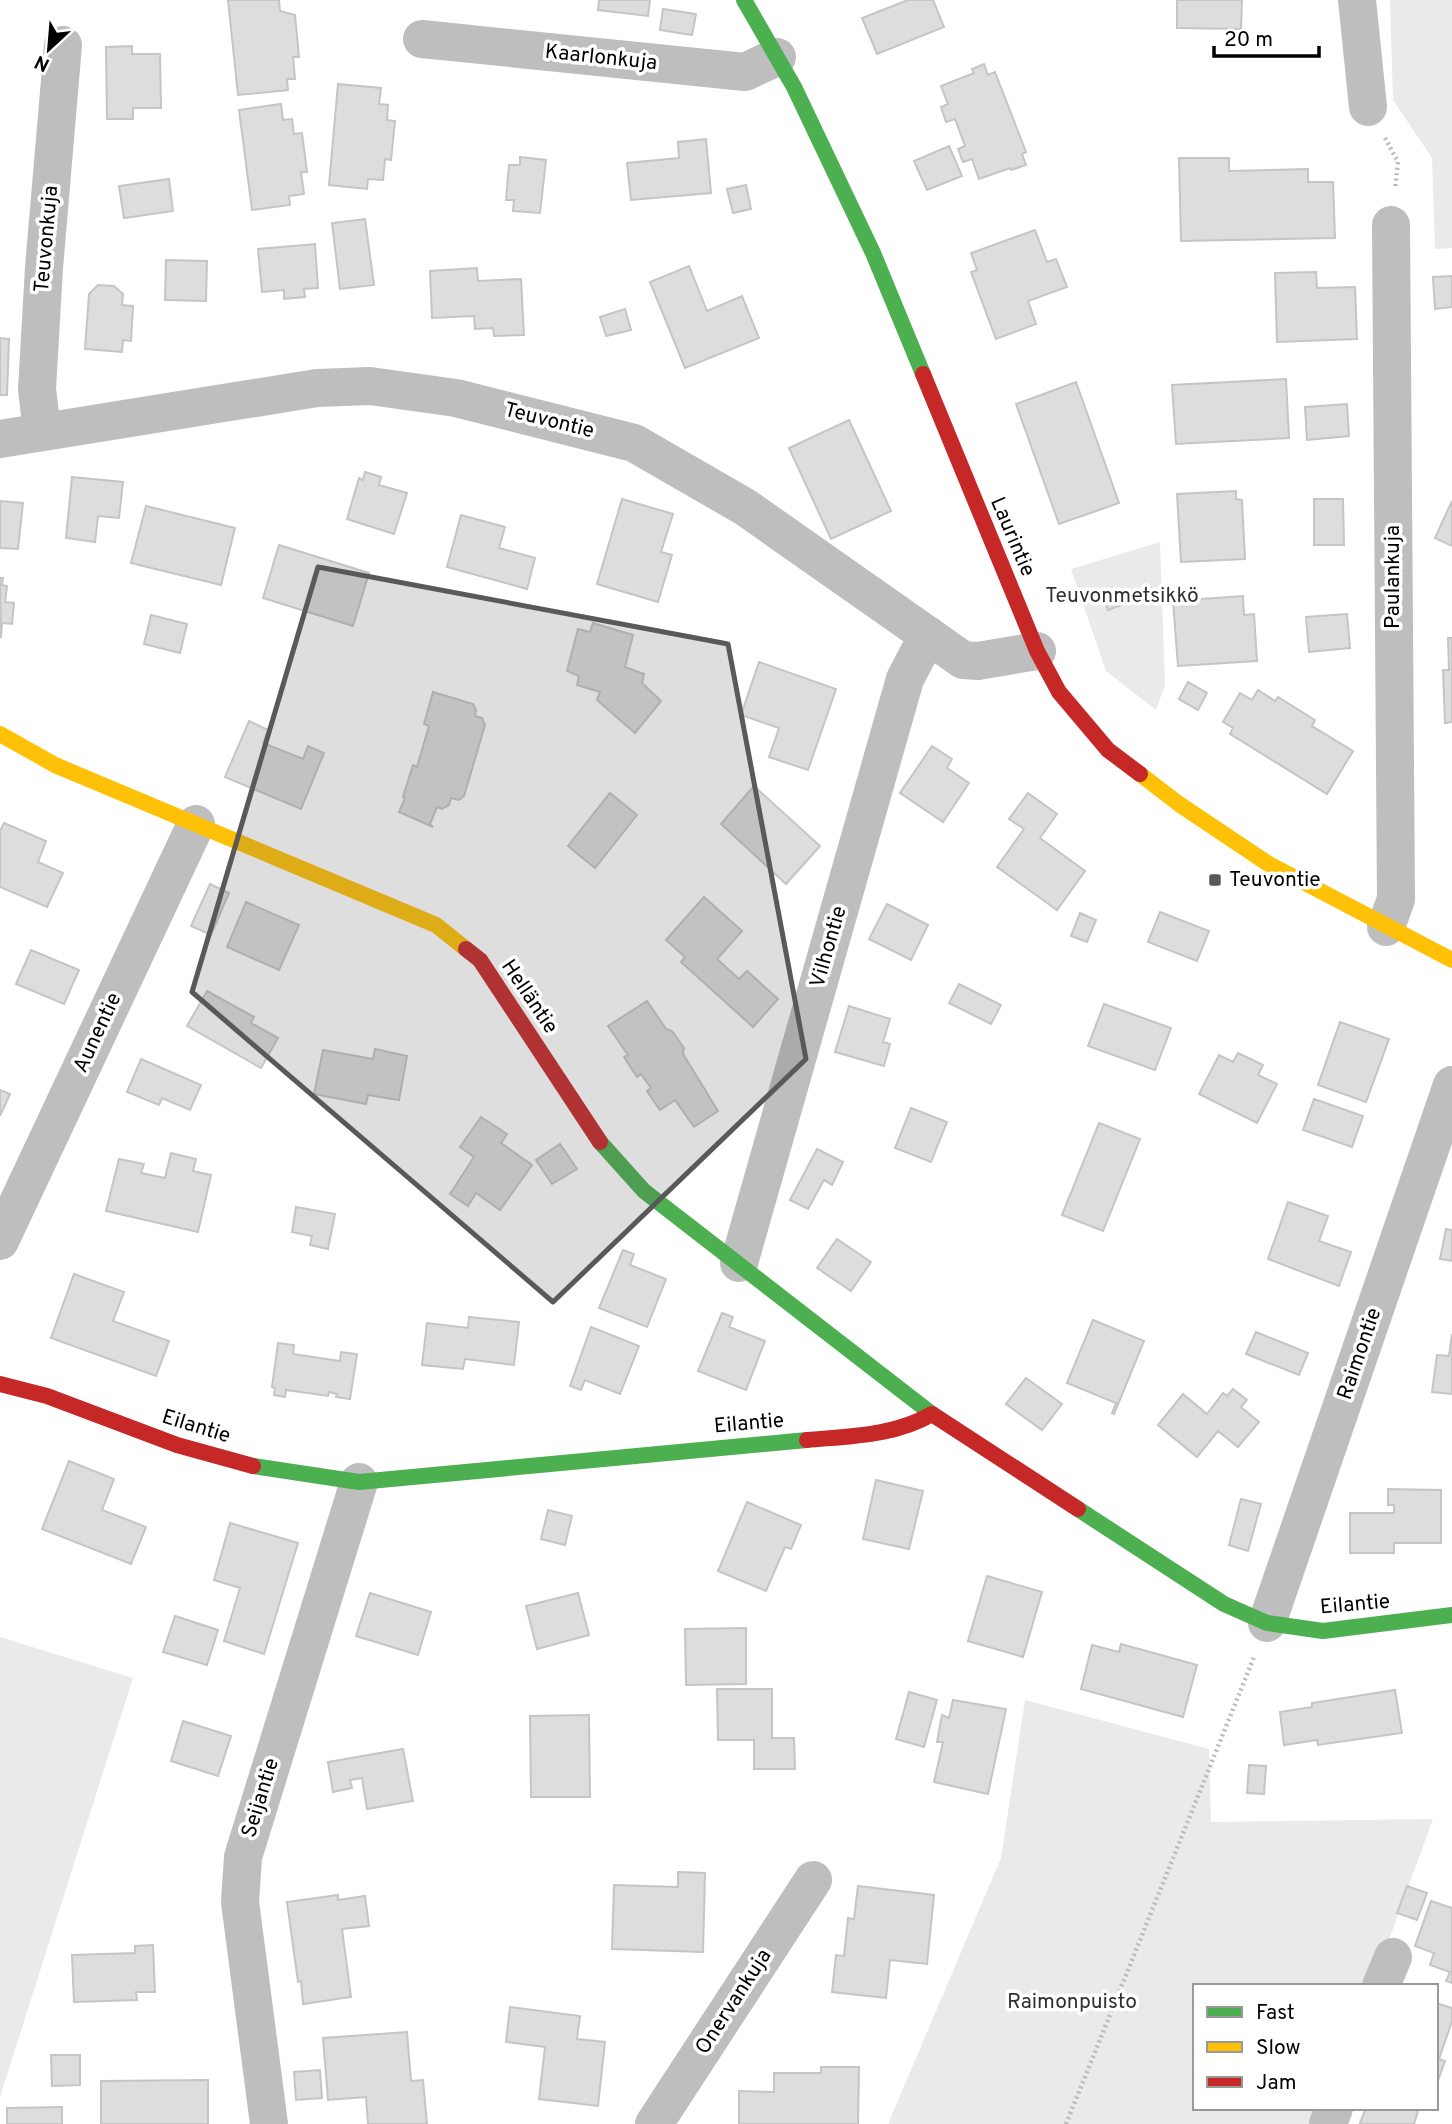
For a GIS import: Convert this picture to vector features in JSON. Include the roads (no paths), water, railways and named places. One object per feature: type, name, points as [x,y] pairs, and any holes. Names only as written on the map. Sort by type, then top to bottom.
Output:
[{"type":"street","name":"Laurintie","points":[[744,0],[794,87],[873,253],[1037,651],[1059,692],[1108,750],[1179,803],[1268,863],[1452,961]]},
{"type":"street","points":[[1357,0],[1368,107]]},
{"type":"street","name":"Kaarlonkuja","points":[[422,39],[745,72],[777,57]]},
{"type":"street","name":"Teuvonkuja","points":[[42,432],[37,389],[44,268],[63,45]]},
{"type":"street","name":"Paulankuja","points":[[1386,927],[1396,899],[1391,225]]},
{"type":"street","name":"Teuvontie","points":[[0,439],[317,388],[370,386],[456,398],[634,443],[745,507],[963,660],[978,661],[1037,651]]},
{"type":"street","name":"Vilhontie","points":[[739,1263],[905,679],[928,635]]},
{"type":"street","name":"Helläntie","points":[[0,734],[55,765],[436,925],[480,960],[605,1150],[644,1191],[932,1414]]},
{"type":"street","name":"Aunentie","points":[[0,1241],[196,824]]},
{"type":"street","name":"Raimontie","points":[[1268,1623],[1452,1085]]},
{"type":"street","name":"Eilantie","points":[[0,1384],[47,1396],[177,1445],[265,1470],[359,1482],[890,1432],[913,1425],[932,1414],[1224,1604],[1268,1623],[1323,1631],[1452,1615]]},
{"type":"street","name":"Seijantie","points":[[270,2124],[240,1902],[243,1857],[359,1482]]},
{"type":"street","name":"Onervankuja","points":[[654,2124],[813,1880]]},
{"type":"place","name":"Teuvontie","points":[[1215,880]]},
{"type":"park label","name":"Teuvonmetsikkö","points":[[1122,596]]},
{"type":"park label","name":"Raimonpuisto","points":[[1072,2002]]}]
